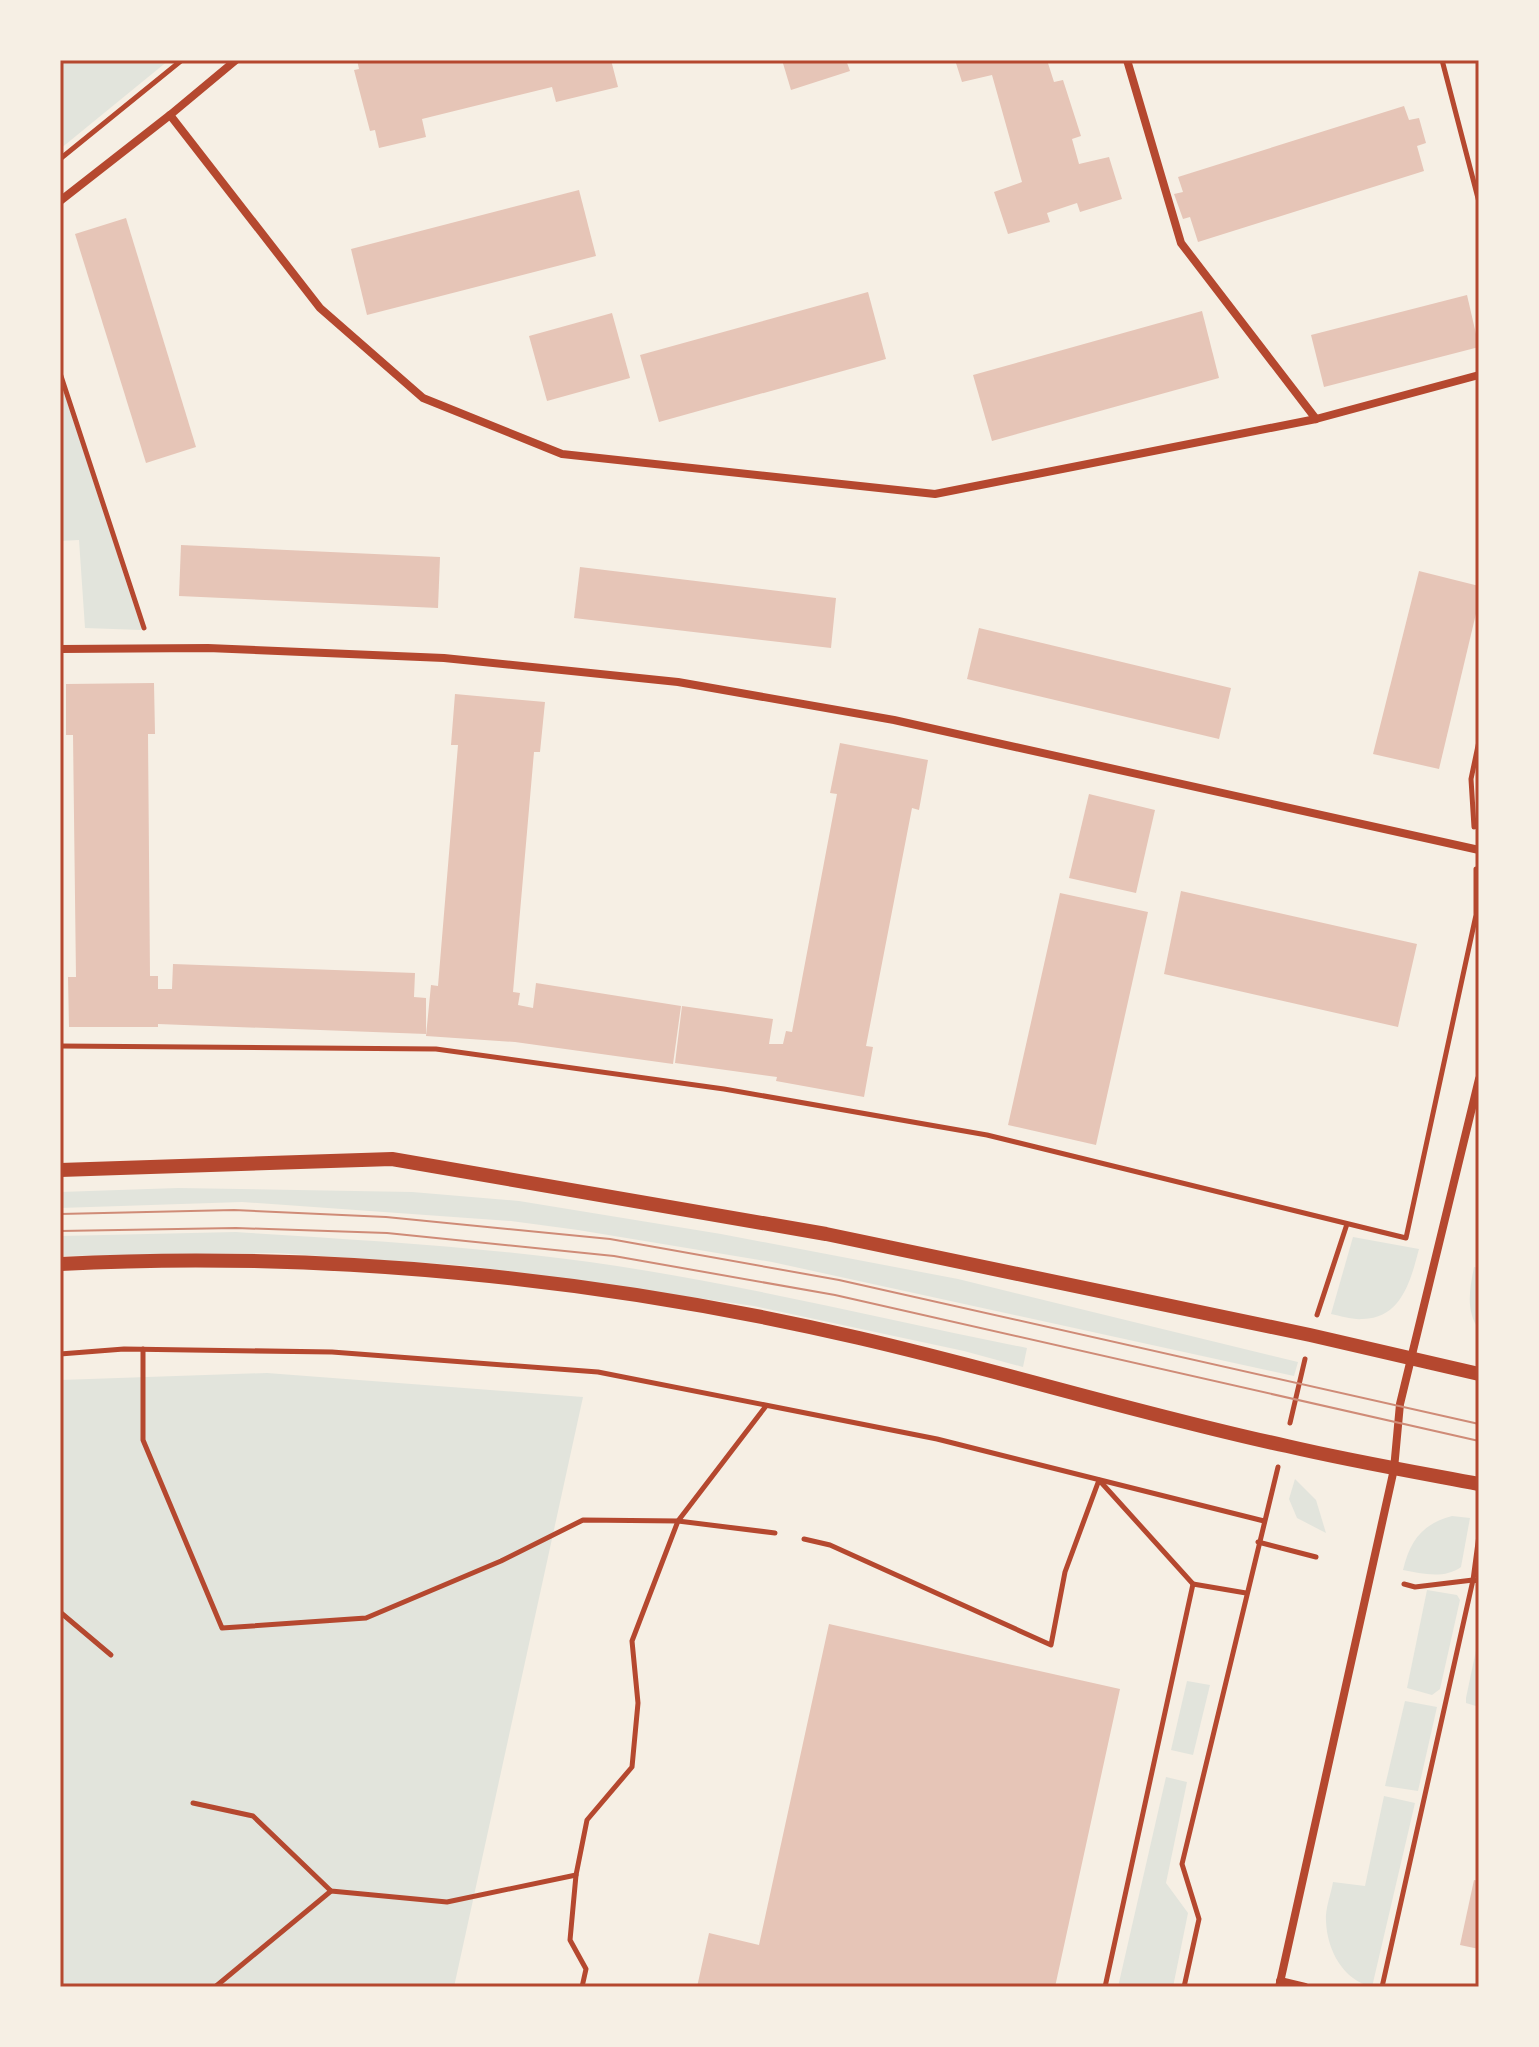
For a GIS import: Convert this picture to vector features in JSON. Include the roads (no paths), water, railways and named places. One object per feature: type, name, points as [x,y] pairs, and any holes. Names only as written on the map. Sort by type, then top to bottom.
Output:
[{"type":"street","points":[[60,201],[236,60]]},
{"type":"street","points":[[1127,60],[1181,243],[1316,419]]},
{"type":"street","points":[[170,115],[320,308],[423,398],[562,454],[935,494],[1316,419],[1479,375]]},
{"type":"street","points":[[60,649],[208,648],[444,658],[678,682],[894,720],[1479,850]]},
{"type":"street","points":[[1305,1987],[1279,1984],[1394,1469],[1397,1420],[1410,1360],[1479,1079]]},
{"type":"street","points":[[60,1170],[392,1159],[826,1234],[1310,1335],[1479,1374]]},
{"type":"street","points":[[60,1264],[315,1264],[433,1271],[553,1284],[697,1305],[857,1337],[1284,1446],[1479,1484]]},
{"type":"tram line","points":[[60,1214],[234,1210],[386,1217],[610,1239],[839,1280],[1479,1424]]},
{"type":"tram line","points":[[60,1231],[236,1228],[387,1233],[614,1256],[835,1295],[1479,1441]]}]
